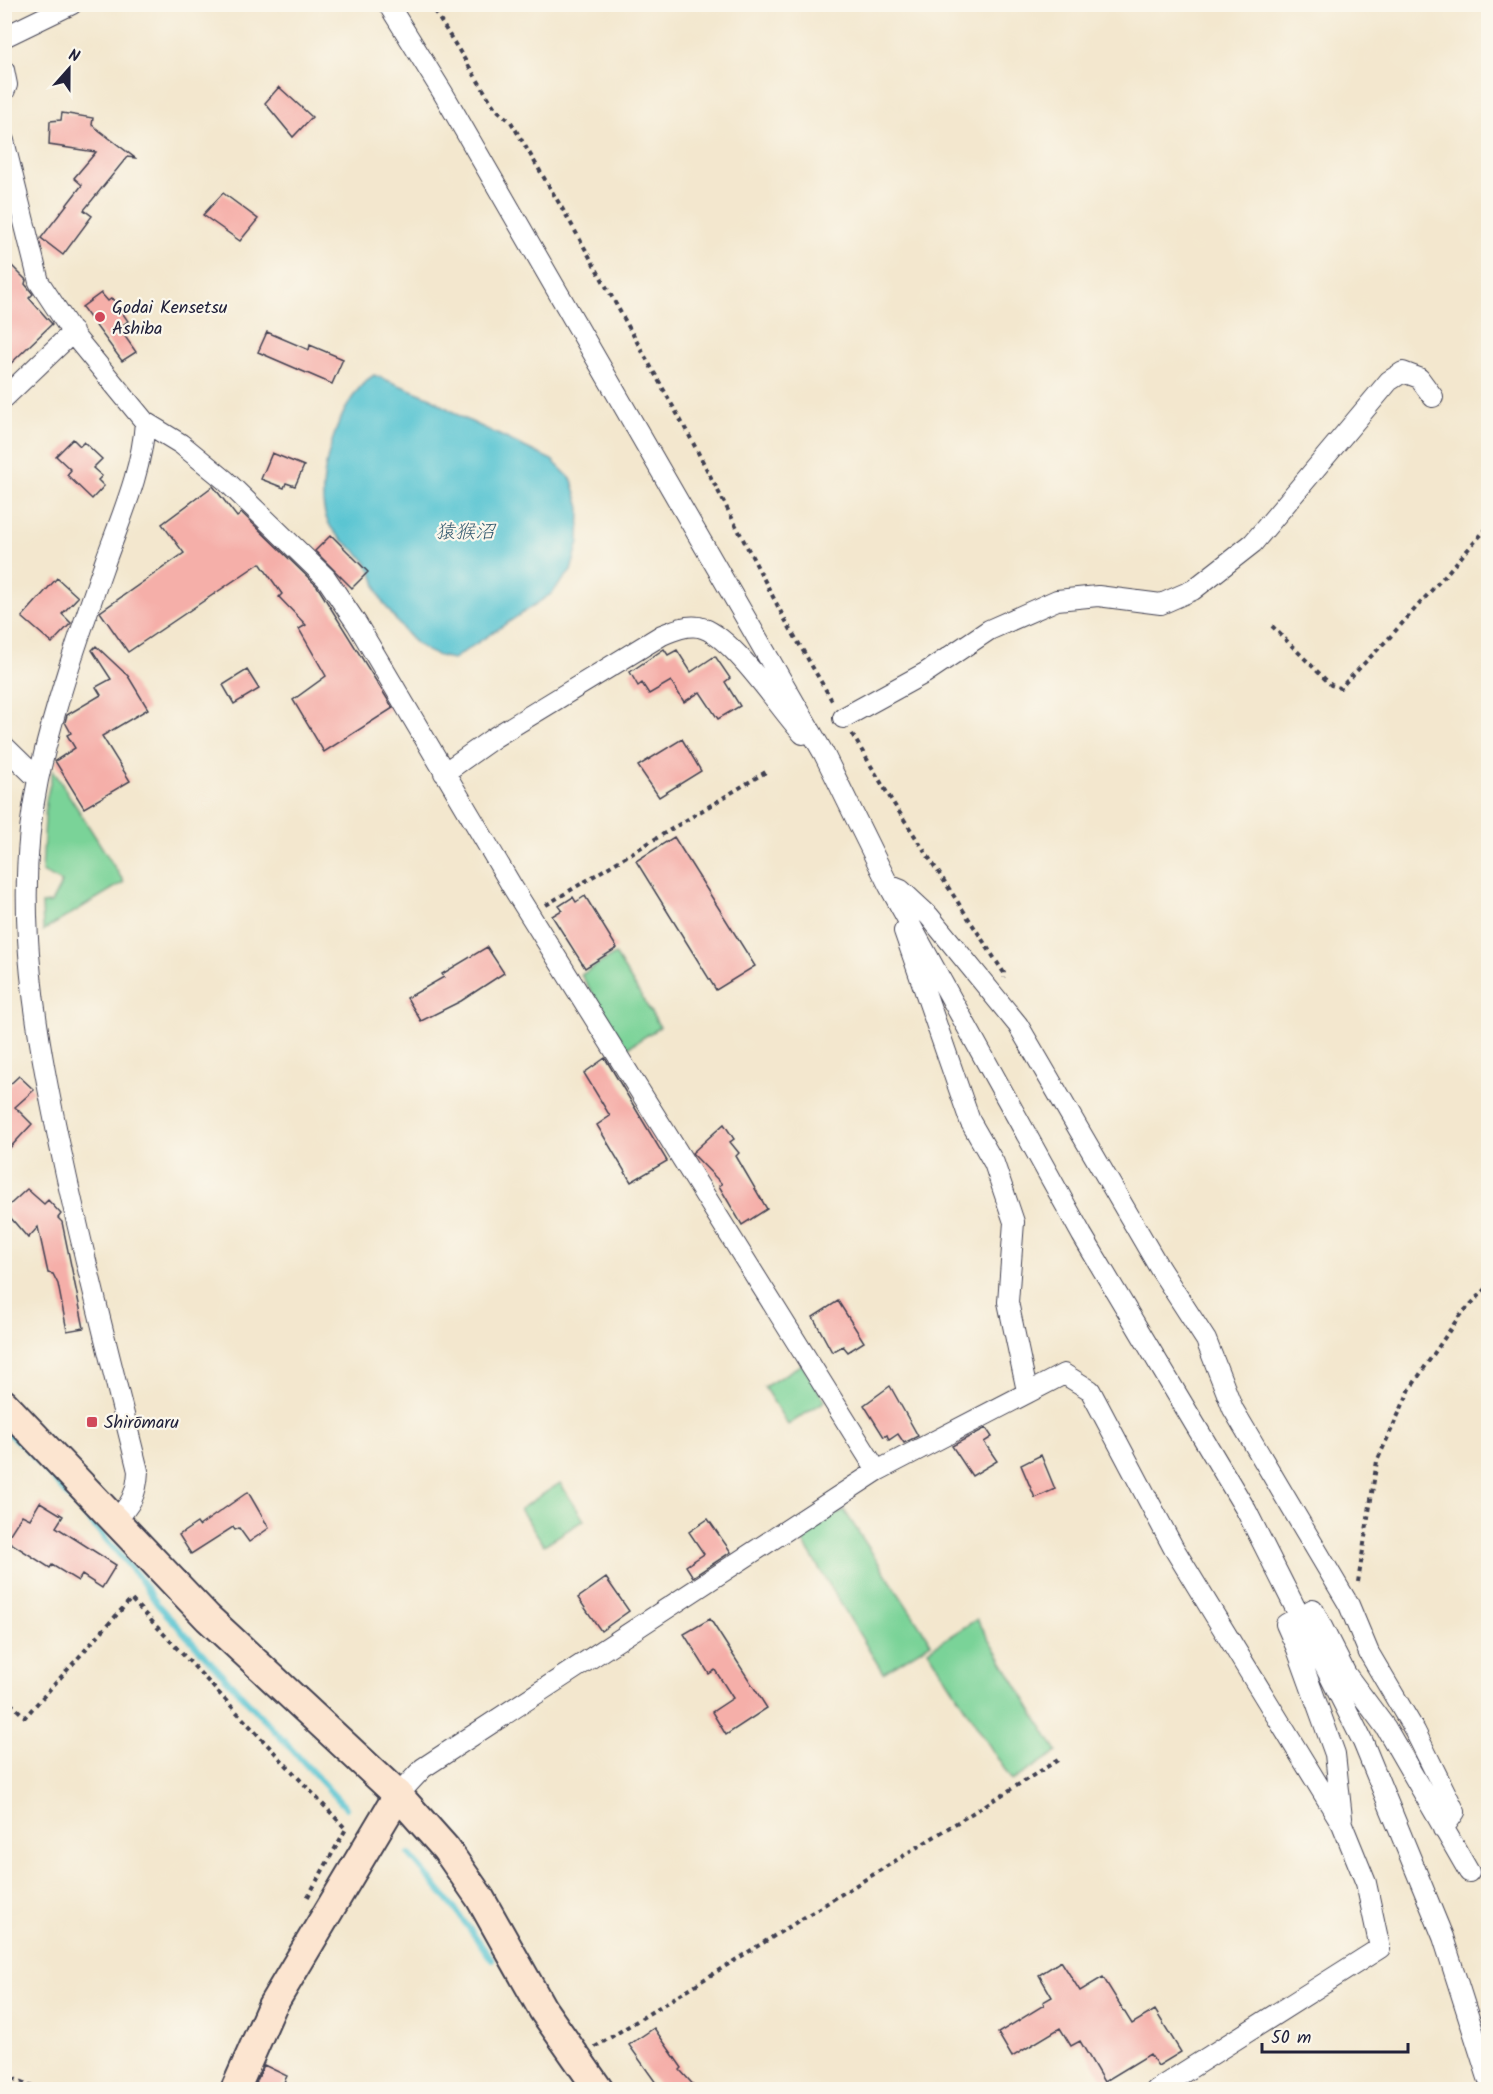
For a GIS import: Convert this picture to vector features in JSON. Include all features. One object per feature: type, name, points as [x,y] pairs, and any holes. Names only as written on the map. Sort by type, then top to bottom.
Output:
[{"type":"street","points":[[4,37],[72,4]]},
{"type":"street","points":[[388,4],[443,93],[813,734],[889,886],[1082,1235],[1246,1510],[1363,1742],[1443,1937],[1488,2078]]},
{"type":"street","points":[[4,70],[8,85],[4,92]]},
{"type":"street","points":[[4,141],[39,282],[73,332],[145,422],[181,444],[225,480],[326,578],[357,624],[530,915],[877,1471]]},
{"type":"street","points":[[4,398],[73,332]]},
{"type":"street","points":[[843,718],[925,673],[989,630],[1056,600],[1098,596],[1161,604],[1193,591],[1253,543],[1389,381],[1403,372],[1419,378],[1433,397]]},
{"type":"street","points":[[114,1521],[130,1506],[137,1488],[138,1471],[78,1231],[50,1102],[37,1026],[30,954],[27,883],[30,836],[38,779],[93,596],[135,478],[144,441],[145,422]]},
{"type":"street","points":[[444,773],[495,737],[662,635],[683,627],[700,627],[718,637],[741,655],[783,712],[806,736],[813,734]]},
{"type":"street","points":[[4,746],[38,779]]},
{"type":"street","points":[[889,886],[901,890],[929,916],[996,995],[1018,1025],[1160,1269],[1206,1340],[1233,1409],[1349,1605],[1369,1653],[1415,1731],[1455,1812],[1443,1829]]},
{"type":"street","points":[[889,886],[970,1121],[994,1163],[1014,1222],[1008,1302],[1027,1391]]},
{"type":"street","points":[[235,2090],[273,2006],[398,1795],[423,1768],[877,1471],[1027,1391],[1064,1374],[1090,1390],[1173,1547],[1342,1824],[1366,1883],[1380,1948],[1156,2090]]},
{"type":"street","points":[[4,1404],[208,1618],[398,1795],[446,1849],[480,1898],[543,2010],[599,2090]]},
{"type":"street","points":[[1342,1824],[1335,1754],[1286,1624],[1313,1609],[1346,1674],[1386,1728],[1469,1872]]},
{"type":"path","points":[[430,4],[495,108],[511,122],[690,437],[784,618],[904,820],[1004,973],[1005,985],[996,995]]},
{"type":"path","points":[[1272,626],[1330,685],[1340,688],[1390,637],[1488,527]]},
{"type":"path","points":[[530,915],[769,770]]},
{"type":"path","points":[[1349,1605],[1356,1592],[1377,1461],[1410,1389],[1460,1315],[1488,1287]]},
{"type":"path","points":[[4,1697],[25,1717],[131,1599],[346,1829],[299,1910]]},
{"type":"path","points":[[577,2059],[1058,1760]]},
{"type":"path","points":[[4,2075],[43,2090]]},
{"type":"green space","points":[[53,770],[124,882],[43,931],[42,904],[51,903],[62,882],[42,872],[46,801]]},
{"type":"green space","points":[[615,954],[660,1027],[627,1048],[581,975]]},
{"type":"green space","points":[[802,1364],[825,1401],[788,1425],[764,1387]]},
{"type":"green space","points":[[560,1483],[584,1520],[544,1545],[520,1509]]},
{"type":"green space","points":[[844,1510],[931,1643],[883,1673],[800,1537]]},
{"type":"green space","points":[[977,1619],[1057,1752],[1012,1781],[928,1650]]},
{"type":"water","name":"猿猴沼","points":[[374,375],[431,398],[461,417],[552,460],[572,480],[580,508],[579,542],[571,571],[551,594],[453,659],[425,650],[405,632],[381,600],[367,563],[336,534],[327,520],[323,504],[323,485],[332,441],[350,401],[362,385]]},
{"type":"building","points":[[279,87],[312,117],[293,137],[265,103]]},
{"type":"building","points":[[62,113],[93,118],[92,125],[135,158],[127,157],[84,210],[92,216],[63,255],[41,238],[82,185],[74,178],[96,152],[49,145],[50,121],[61,120]]},
{"type":"building","points":[[223,193],[258,219],[240,241],[203,215]]},
{"type":"building","points":[[4,258],[26,280],[25,284],[33,294],[29,298],[52,324],[4,370]]},
{"type":"building","points":[[101,293],[108,301],[112,298],[128,321],[119,328],[136,352],[122,361],[82,307]]},
{"type":"building","points":[[267,332],[309,350],[310,345],[343,359],[332,384],[258,352]]},
{"type":"building","points":[[73,439],[80,446],[84,442],[102,459],[93,468],[102,476],[98,480],[104,486],[92,499],[67,475],[71,470],[56,456]]},
{"type":"building","points":[[272,453],[304,466],[295,486],[286,483],[284,488],[261,479]]},
{"type":"building","points":[[213,486],[237,517],[242,513],[317,586],[393,708],[324,752],[293,700],[326,676],[299,629],[306,625],[279,597],[282,594],[260,563],[128,652],[100,612],[184,553],[162,524]]},
{"type":"building","points":[[331,535],[368,572],[352,588],[315,551]]},
{"type":"building","points":[[57,578],[78,597],[62,614],[71,623],[52,643],[22,617]]},
{"type":"building","points":[[96,646],[128,676],[148,709],[102,736],[130,781],[84,808],[55,761],[75,748],[67,735],[71,733],[65,722],[67,715],[101,695],[96,687],[111,679],[92,650]]},
{"type":"building","points":[[664,649],[668,655],[677,650],[691,672],[715,656],[730,678],[725,682],[740,706],[718,719],[700,692],[684,702],[671,681],[649,694],[642,683],[638,686],[630,672]]},
{"type":"building","points":[[247,670],[259,689],[234,704],[223,685]]},
{"type":"building","points":[[682,739],[701,771],[659,797],[638,766]]},
{"type":"building","points":[[674,837],[755,966],[716,990],[636,861]]},
{"type":"building","points":[[585,896],[617,948],[585,968],[552,916],[562,910],[559,906],[573,897],[576,902]]},
{"type":"building","points":[[487,947],[504,973],[461,1001],[421,1021],[407,998],[444,977],[442,974]]},
{"type":"building","points":[[605,1058],[667,1161],[631,1182],[597,1125],[610,1116],[584,1073]]},
{"type":"building","points":[[19,1076],[34,1090],[15,1107],[32,1124],[4,1154],[4,1090]]},
{"type":"building","points":[[724,1124],[734,1139],[730,1142],[739,1153],[736,1156],[767,1209],[742,1225],[719,1186],[722,1184],[692,1153]]},
{"type":"building","points":[[27,1189],[44,1204],[48,1200],[61,1214],[58,1218],[62,1222],[84,1328],[67,1331],[58,1284],[53,1274],[48,1273],[38,1227],[28,1238],[4,1210]]},
{"type":"building","points":[[838,1301],[864,1342],[848,1352],[843,1346],[832,1352],[813,1317]]},
{"type":"building","points":[[890,1386],[918,1436],[904,1443],[898,1434],[889,1440],[887,1435],[884,1437],[864,1405]]},
{"type":"building","points":[[986,1428],[992,1437],[984,1442],[997,1461],[972,1476],[952,1446]]},
{"type":"building","points":[[1041,1455],[1055,1489],[1035,1498],[1021,1465]]},
{"type":"building","points":[[248,1492],[269,1528],[249,1542],[239,1528],[235,1530],[233,1527],[191,1554],[179,1535],[197,1523],[199,1526]]},
{"type":"building","points":[[40,1502],[63,1516],[56,1527],[116,1565],[102,1588],[82,1575],[78,1581],[52,1565],[50,1568],[6,1540],[22,1515],[30,1519]]},
{"type":"building","points":[[708,1519],[731,1552],[693,1577],[686,1566],[704,1554],[689,1532]]},
{"type":"building","points":[[606,1578],[629,1611],[601,1631],[578,1598]]},
{"type":"building","points":[[710,1619],[767,1708],[726,1735],[712,1712],[733,1698],[715,1670],[709,1674],[684,1634]]},
{"type":"building","points":[[1061,1961],[1080,1991],[1103,1977],[1132,2024],[1155,2010],[1181,2052],[1158,2066],[1150,2054],[1104,2082],[1080,2041],[1071,2046],[1060,2028],[1012,2057],[998,2033],[1044,2005],[1043,2002],[1052,1997],[1039,1975]]},
{"type":"building","points":[[654,2028],[682,2068],[680,2070],[698,2090],[661,2090],[629,2045]]},
{"type":"building","points":[[264,2065],[287,2076],[280,2090],[268,2090],[256,2083]]},
{"type":"waterway","points":[[4,1430],[26,1448],[138,1576],[158,1605],[346,1808]]},
{"type":"waterway","points":[[409,1854],[455,1909],[492,1960]]},
{"type":"place","name":"Godai Kensetsu Ashiba","points":[[100,317]]},
{"type":"place","name":"Shirōmaru","points":[[92,1422]]}]
